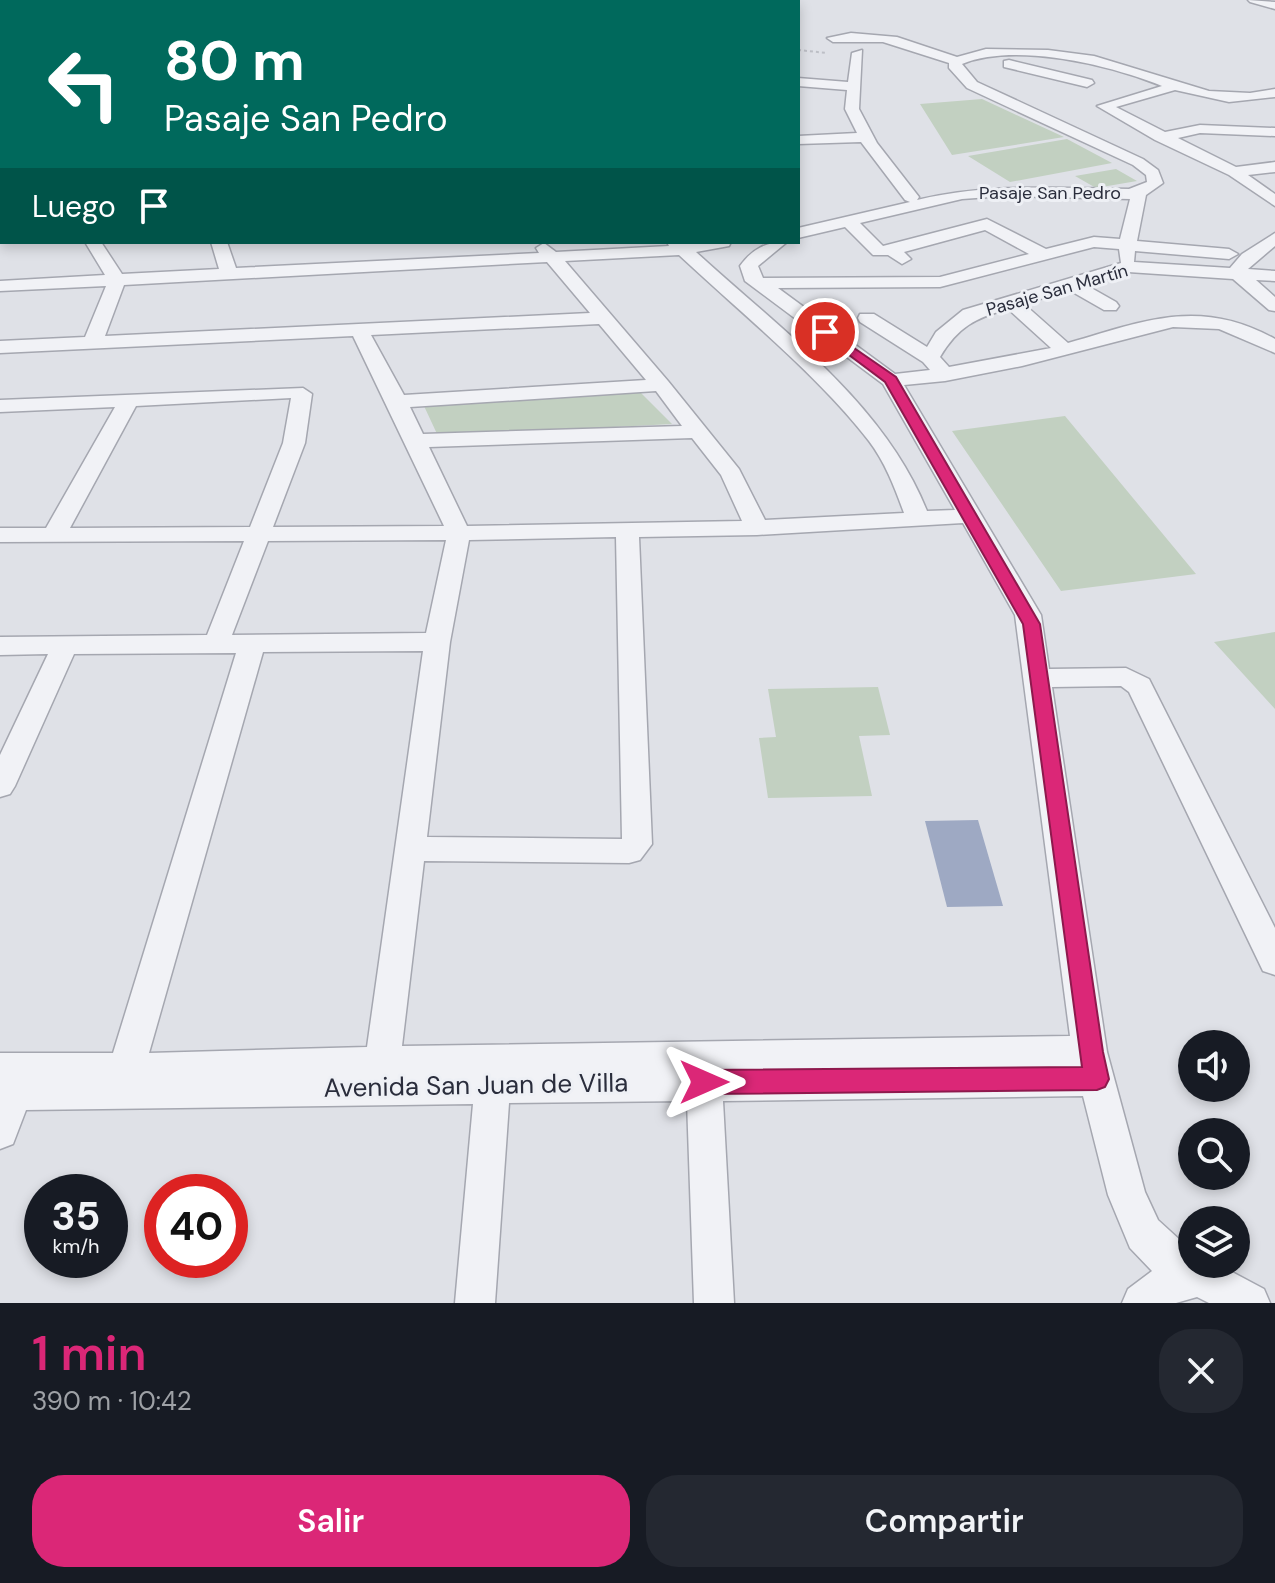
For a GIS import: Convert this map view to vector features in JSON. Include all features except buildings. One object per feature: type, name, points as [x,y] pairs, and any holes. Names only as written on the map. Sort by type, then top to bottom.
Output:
[{"type":"street","points":[[1254,0],[1275,6]]},
{"type":"street","points":[[833,38],[861,35],[884,37],[964,58],[1087,83]]},
{"type":"street","points":[[858,53],[852,109],[866,137],[917,200],[966,231],[1004,265]]},
{"type":"street","points":[[964,58],[1028,53],[1080,58],[1131,70],[1175,86],[1201,110],[1275,93]]},
{"type":"street","name":"Pasaje San Pedro","points":[[917,200],[935,194],[952,196],[1004,191],[1139,192],[1155,183],[1153,173],[1147,168],[972,85],[954,65],[964,58]]},
{"type":"street","points":[[800,82],[853,86]]},
{"type":"street","points":[[1175,86],[1104,106],[1234,172],[1275,201]]},
{"type":"street","points":[[1246,100],[1265,110]]},
{"type":"street","points":[[1160,137],[1200,129],[1275,132]]},
{"type":"street","points":[[800,140],[866,137]]},
{"type":"street","points":[[1234,172],[1275,168]]},
{"type":"street","points":[[1127,267],[1127,246],[1139,192]]},
{"type":"street","points":[[800,220],[917,200]]},
{"type":"street","points":[[800,230],[917,200]]},
{"type":"street","points":[[840,220],[879,251],[987,224],[1044,255]]},
{"type":"street","points":[[1275,238],[1240,265],[1238,274],[1275,306]]},
{"type":"street","points":[[760,283],[934,282],[1094,242],[1229,254]]},
{"type":"street","points":[[94,244],[117,280]]},
{"type":"street","points":[[220,244],[229,274]]},
{"type":"street","points":[[0,286],[229,274],[546,250],[700,244]]},
{"type":"street","points":[[776,244],[755,258],[749,266],[751,277],[891,380],[967,516],[1028,615],[1094,1066],[1127,1195],[1144,1234],[1178,1266]]},
{"type":"street","points":[[678,246],[825,381],[878,438],[902,477],[918,519]]},
{"type":"street","points":[[546,250],[661,385],[731,474],[757,528]]},
{"type":"street","points":[[892,250],[934,282],[988,309]]},
{"type":"street","name":"Pasaje San Martín","points":[[930,358],[943,336],[970,314],[1127,267],[1275,276]]},
{"type":"street","points":[[93,342],[117,280]]},
{"type":"street","points":[[1071,284],[1110,306]]},
{"type":"street","points":[[1011,302],[1065,350]]},
{"type":"street","points":[[0,347],[602,318]]},
{"type":"street","points":[[867,318],[930,358],[945,375]]},
{"type":"street","points":[[891,380],[945,375],[1065,350],[1150,325],[1190,320],[1236,327],[1275,347]]},
{"type":"street","points":[[359,330],[459,533],[437,642],[382,1075]]},
{"type":"street","points":[[397,402],[661,385]]},
{"type":"street","points":[[0,406],[302,394],[294,443],[216,644]]},
{"type":"street","points":[[54,535],[129,400]]},
{"type":"street","points":[[416,441],[696,432]]},
{"type":"street","points":[[0,535],[757,528],[967,516]]},
{"type":"street","points":[[410,849],[629,851],[637,844],[627,528]]},
{"type":"street","points":[[0,646],[437,642]]},
{"type":"street","points":[[126,1070],[252,644]]},
{"type":"street","points":[[0,786],[65,646]]},
{"type":"street","points":[[1039,678],[1126,677],[1140,686],[1275,961]]},
{"type":"street","name":"Avenida San Juan de Villa","points":[[9,1081],[1094,1066]]},
{"type":"street","name":"Avenida San Juan de Villa","points":[[9,1081],[126,1070],[382,1075]]},
{"type":"street","points":[[704,1070],[714,1303]]},
{"type":"street","points":[[475,1303],[494,1072]]},
{"type":"street","points":[[0,1131],[9,1081]]},
{"type":"street","points":[[1142,1303],[1162,1287],[1193,1278]]},
{"type":"street","points":[[1198,1278],[1250,1303]]},
{"type":"green space","points":[[982,99],[1064,137],[952,155],[920,104]]},
{"type":"green space","points":[[1067,139],[1112,163],[1010,182],[968,156]]},
{"type":"green space","points":[[1116,169],[1137,181],[1096,188],[1075,176]]},
{"type":"green space","points":[[640,392],[672,424],[438,436],[424,406]]},
{"type":"green space","points":[[1065,416],[1196,574],[1061,591],[952,431]]},
{"type":"green space","points":[[1275,632],[1275,709],[1214,642]]},
{"type":"green space","points":[[878,687],[890,735],[859,736],[872,796],[768,798],[759,738],[776,737],[768,689]]},
{"type":"water","points":[[978,820],[1003,906],[947,907],[925,821]]},
{"type":"route","points":[[704,1082],[1097,1079],[1090,1052],[1032,624],[891,380],[825,332]]}]
